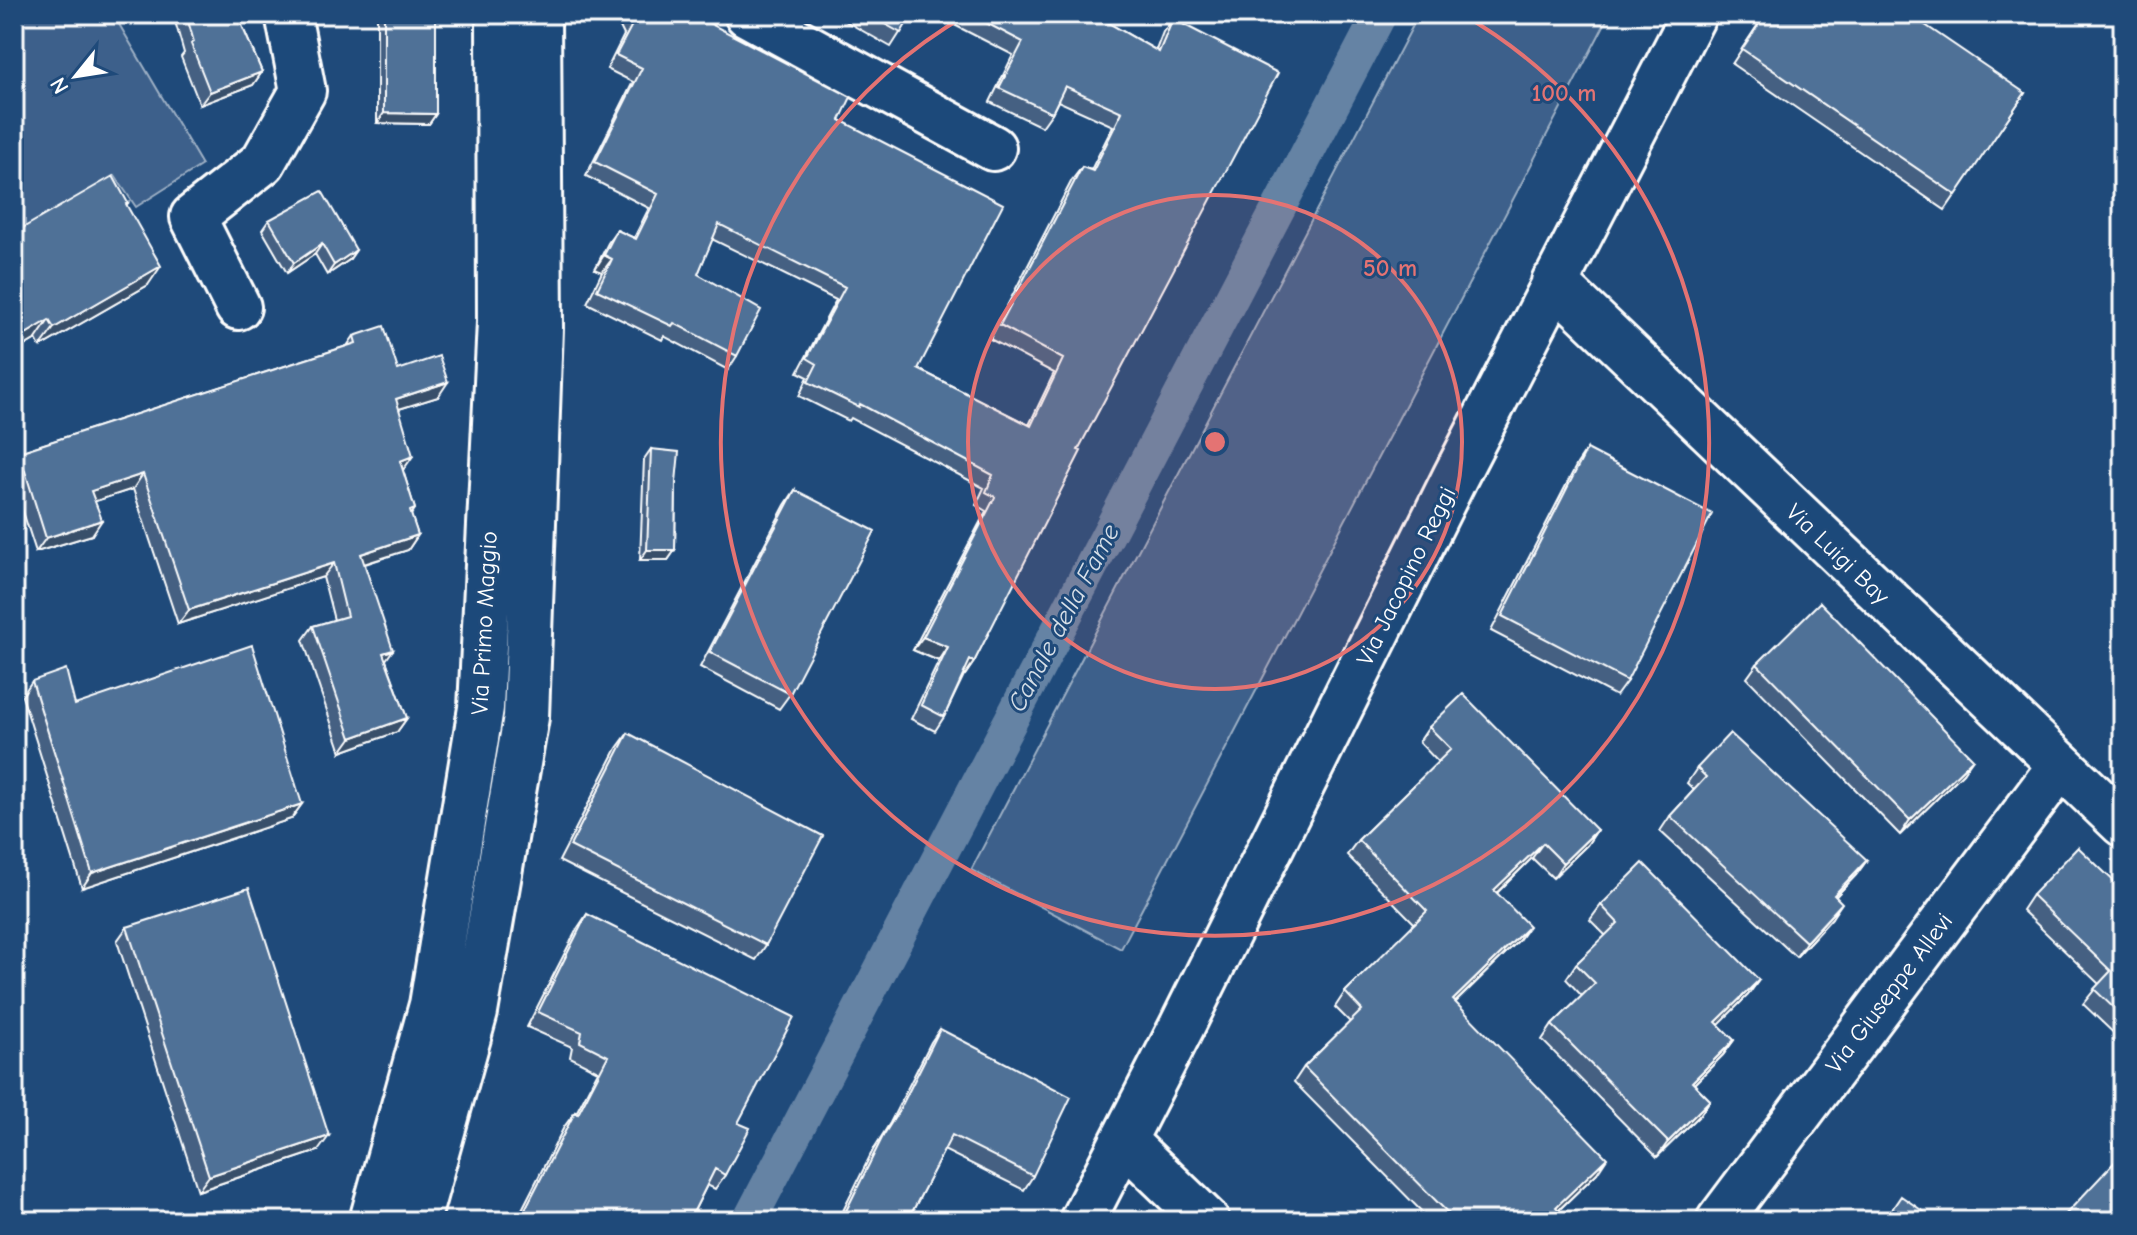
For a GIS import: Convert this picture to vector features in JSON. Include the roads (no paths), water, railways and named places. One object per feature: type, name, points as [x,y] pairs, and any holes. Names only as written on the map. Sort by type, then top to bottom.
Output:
[{"type":"street","points":[[238,307],[193,217],[263,162],[303,91],[288,14]]},
{"type":"street","name":"Via Primo Maggio","points":[[372,1221],[432,1005],[481,708],[500,322],[499,14]]},
{"type":"street","name":"Via Primo Maggio","points":[[417,1221],[475,1012],[526,717],[540,328],[538,14]]},
{"type":"street","points":[[747,14],[993,148]]},
{"type":"street","name":"Via Jacopino Reggi","points":[[1082,1221],[1554,282],[1694,14]]},
{"type":"street","name":"Via Luigi Bay","points":[[1554,282],[2123,824]]},
{"type":"street","name":"Via Giuseppe Allevi","points":[[1719,1221],[2060,766]]},
{"type":"street","points":[[1124,1141],[1207,1221]]},
{"type":"waterway","name":"Canale della Fame","points":[[749,1221],[1380,14]]}]
